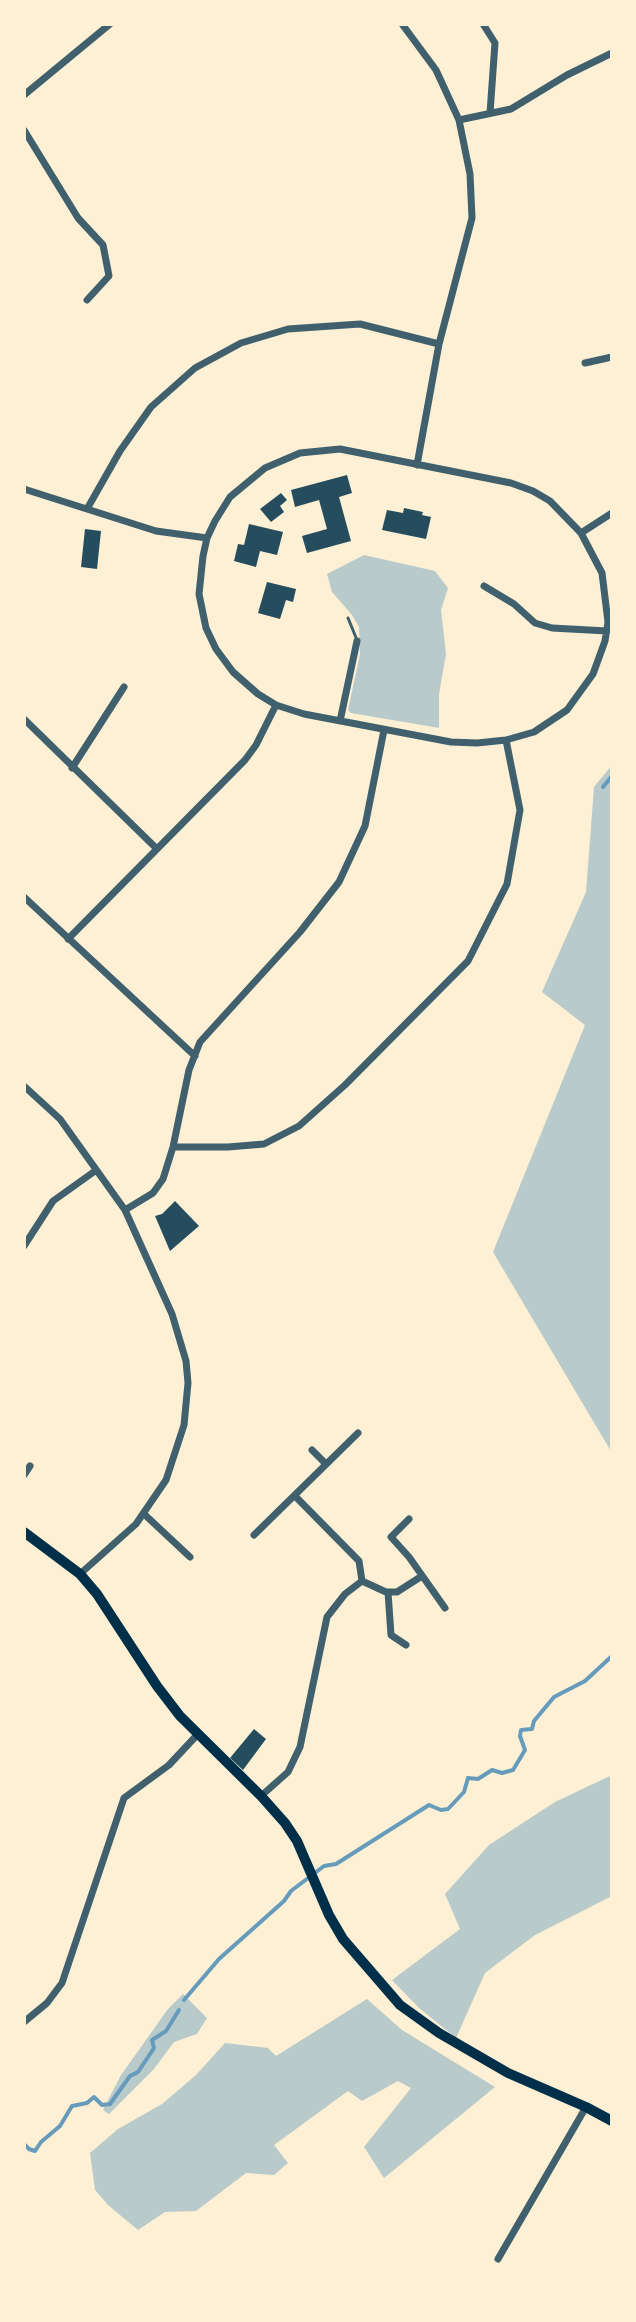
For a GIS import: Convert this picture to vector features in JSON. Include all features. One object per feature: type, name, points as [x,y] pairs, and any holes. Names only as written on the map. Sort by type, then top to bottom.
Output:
[{"type":"main road","points":[[24,1532],[80,1574],[97,1594],[157,1686],[197,1735],[285,1823],[343,1939],[400,2005],[439,2033],[508,2073],[612,2121]]},
{"type":"street","points":[[24,95],[110,24]]},
{"type":"street","points":[[402,24],[436,70],[459,120],[470,174],[472,218],[439,344],[417,465]]},
{"type":"street","points":[[483,24],[495,43],[490,113]]},
{"type":"street","points":[[459,120],[511,109],[567,75],[612,53]]},
{"type":"street","points":[[24,130],[78,218],[103,245],[109,276],[87,300]]},
{"type":"street","points":[[87,509],[120,451],[151,407],[195,368],[241,343],[288,329],[360,324],[439,344]]},
{"type":"street","points":[[585,363],[612,357]]},
{"type":"street","points":[[340,449],[491,479],[533,491],[550,501],[581,533],[602,573],[608,603],[607,631],[593,674],[567,710],[534,732],[506,740],[451,742],[340,721],[276,705],[233,672],[216,649],[206,628],[199,594],[207,538],[222,508],[242,485],[265,468],[300,453],[340,449]]},
{"type":"street","points":[[24,489],[156,531],[207,538]]},
{"type":"street","points":[[581,533],[612,513]]},
{"type":"street","points":[[484,586],[514,604],[535,623],[552,628],[607,631]]},
{"type":"street","points":[[340,721],[357,641]]},
{"type":"street","points":[[72,768],[124,687]]},
{"type":"street","points":[[68,939],[245,760],[276,705]]},
{"type":"street","points":[[24,719],[156,848]]},
{"type":"street","points":[[125,1210],[153,1193],[163,1179],[189,1070],[200,1042],[300,932],[339,882],[365,826],[384,730]]},
{"type":"street","points":[[173,1147],[264,1144],[299,1126],[345,1085],[468,961],[507,884],[520,810],[506,740]]},
{"type":"street","points":[[24,897],[195,1056]]},
{"type":"street","points":[[24,1086],[60,1119],[125,1210],[177,1326],[186,1361],[186,1415],[166,1480],[144,1514],[80,1574]]},
{"type":"street","points":[[25,1241],[53,1201],[95,1171]]},
{"type":"street","points":[[254,1535],[358,1433]]},
{"type":"street","points":[[312,1450],[326,1464]]},
{"type":"street","points":[[24,1475],[30,1466]]},
{"type":"street","points":[[295,1496],[359,1561],[362,1581]]},
{"type":"street","points":[[144,1514],[190,1557]]},
{"type":"street","points":[[409,1519],[391,1537],[445,1608]]},
{"type":"street","points":[[362,1581],[388,1592],[397,1592],[422,1576]]},
{"type":"street","points":[[261,1796],[288,1772],[300,1747],[327,1617],[345,1594],[362,1581]]},
{"type":"street","points":[[388,1592],[391,1635],[406,1645]]},
{"type":"street","points":[[24,2022],[47,2003],[62,1983],[124,1798],[169,1765],[197,1735]]},
{"type":"street","points":[[498,2259],[586,2107]]},
{"type":"lane","points":[[348,618],[357,641]]},
{"type":"shaded area","points":[[364,555],[435,571],[448,588],[441,610],[446,654],[439,694],[439,728],[348,710],[360,654],[359,627],[332,592],[327,574]]},
{"type":"shaded area","points":[[612,765],[612,1453],[493,1252],[585,1025],[542,992],[586,892],[594,787]]},
{"type":"shaded area","points":[[612,1775],[612,1896],[535,1935],[485,1973],[456,2038],[419,2008],[392,1980],[460,1929],[445,1894],[489,1845],[555,1802]]},
{"type":"shaded area","points":[[183,1994],[207,2018],[197,2034],[174,2042],[154,2069],[109,2114],[103,2110],[121,2075],[168,2009]]},
{"type":"shaded area","points":[[367,1999],[402,2030],[495,2087],[384,2178],[364,2147],[411,2088],[398,2081],[362,2101],[348,2091],[274,2145],[288,2163],[274,2175],[246,2173],[196,2211],[165,2212],[138,2230],[95,2190],[90,2153],[118,2129],[162,2104],[196,2075],[225,2043],[268,2048],[276,2056]]},
{"type":"building","points":[[347,475],[352,493],[339,497],[351,541],[307,553],[302,536],[327,529],[319,500],[295,507],[291,490]]},
{"type":"building","points":[[281,493],[287,500],[280,506],[284,512],[271,522],[260,509]]},
{"type":"building","points":[[404,508],[431,517],[426,539],[382,530],[387,510],[403,513]]},
{"type":"building","points":[[249,524],[283,532],[277,555],[260,551],[256,567],[234,561],[238,544],[244,545]]},
{"type":"building","points":[[85,529],[101,531],[97,569],[81,567]]},
{"type":"building","points":[[267,582],[296,589],[293,602],[286,600],[280,619],[258,613]]},
{"type":"building","points":[[175,1201],[199,1226],[170,1251],[155,1216],[162,1214]]},
{"type":"building","points":[[254,1729],[266,1739],[243,1770],[230,1758]]},
{"type":"waterway","points":[[603,787],[612,776]]},
{"type":"waterway","points":[[184,2000],[219,1959],[284,1901],[291,1891],[324,1866],[336,1864],[429,1805],[441,1810],[448,1809],[464,1792],[468,1778],[478,1779],[492,1770],[502,1773],[513,1770],[525,1750],[521,1730],[532,1729],[534,1721],[554,1697],[585,1681],[612,1656]]},
{"type":"waterway","points":[[24,2144],[35,2151],[60,2126],[72,2106],[87,2103],[94,2097],[102,2105],[110,2104],[154,2048],[152,2040],[166,2031],[179,2010]]}]
